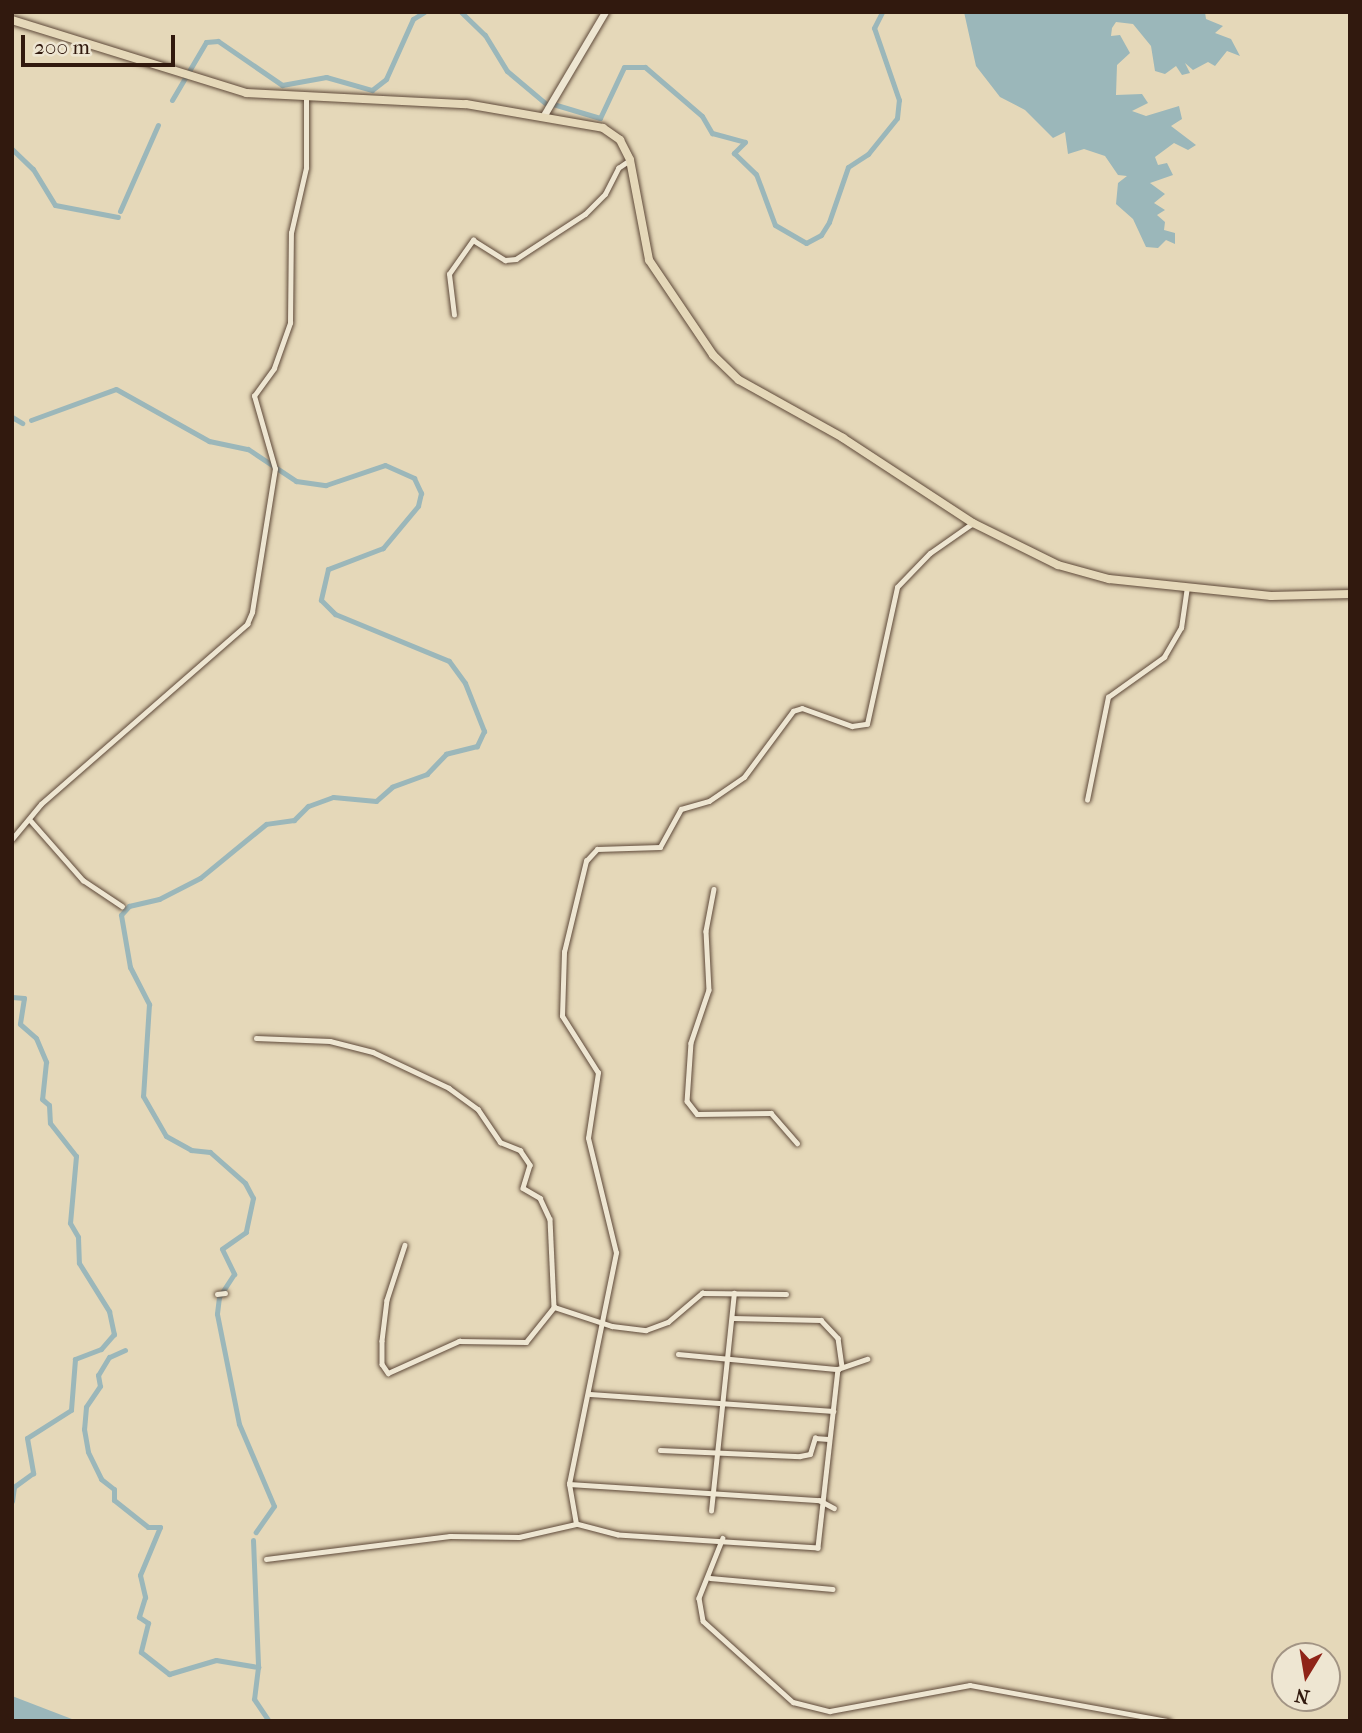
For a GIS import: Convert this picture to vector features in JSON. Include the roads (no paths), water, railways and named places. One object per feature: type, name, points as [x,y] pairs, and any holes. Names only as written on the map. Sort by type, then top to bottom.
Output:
[{"type":"main road","points":[[544,115],[605,12]]},
{"type":"main road","points":[[12,20],[187,77],[246,93],[452,102],[544,115],[603,128],[620,141],[630,160],[649,260],[727,370],[973,523],[1073,570],[1187,587],[1295,597],[1350,594]]},
{"type":"street","points":[[12,839],[31,821],[41,804],[247,624],[269,532],[275,464],[254,396],[274,368],[290,323],[291,233],[306,167],[306,96]]},
{"type":"street","points":[[454,314],[449,274],[473,240],[505,260],[516,259],[585,214],[606,194],[618,168],[630,160]]},
{"type":"street","points":[[576,1524],[569,1484],[590,1394],[601,1320],[616,1253],[588,1138],[598,1073],[565,1024],[560,1001],[564,952],[586,861],[597,849],[612,846],[660,847],[681,808],[709,801],[744,777],[793,710],[802,708],[852,726],[867,724],[897,587],[930,553],[973,523]]},
{"type":"street","points":[[1087,800],[1108,697],[1164,657],[1181,628],[1187,587]]},
{"type":"street","points":[[31,821],[83,880],[122,906]]},
{"type":"street","points":[[714,889],[706,931],[709,990],[691,1043],[687,1101],[692,1113],[771,1113],[797,1143]]},
{"type":"street","points":[[256,1038],[330,1041],[373,1052],[449,1088],[478,1109],[500,1142],[520,1150],[530,1165],[523,1188],[540,1198],[550,1219],[554,1307],[526,1342],[459,1341],[388,1373],[382,1364],[384,1327],[405,1245]]},
{"type":"street","points":[[554,1307],[646,1330],[668,1322],[702,1293],[786,1294]]},
{"type":"street","points":[[710,1511],[734,1293]]},
{"type":"street","points":[[266,1559],[450,1536],[519,1537],[576,1524],[618,1535],[723,1538],[818,1548],[825,1502],[828,1439],[840,1389],[838,1338],[821,1320],[732,1318]]},
{"type":"street","points":[[678,1354],[840,1367],[867,1359]]},
{"type":"street","points":[[590,1394],[833,1411]]},
{"type":"street","points":[[660,1450],[807,1455],[815,1438],[828,1439]]},
{"type":"street","points":[[569,1484],[825,1502],[834,1508]]},
{"type":"street","points":[[723,1538],[710,1578],[699,1598],[710,1632],[793,1702],[830,1710],[970,1685],[1169,1721]]},
{"type":"street","points":[[710,1578],[833,1589]]},
{"type":"water","points":[[964,12],[1205,12],[1206,19],[1223,26],[1215,33],[1231,39],[1240,56],[1227,51],[1215,66],[1208,62],[1193,70],[1185,63],[1190,73],[1182,75],[1176,66],[1165,74],[1155,71],[1151,46],[1133,24],[1116,22],[1112,28],[1111,36],[1120,35],[1130,53],[1117,65],[1116,95],[1142,94],[1148,103],[1132,111],[1146,116],[1179,106],[1182,119],[1171,126],[1196,145],[1188,150],[1174,143],[1155,157],[1158,165],[1167,163],[1173,175],[1150,183],[1165,194],[1154,203],[1165,210],[1157,215],[1165,222],[1164,230],[1175,233],[1175,244],[1166,240],[1158,248],[1146,247],[1133,219],[1116,204],[1118,183],[1127,176],[1118,175],[1105,156],[1084,149],[1068,154],[1065,132],[1053,138],[1025,110],[1000,97],[976,66]]},
{"type":"water","points":[[12,1696],[77,1721],[12,1721]]},
{"type":"waterway","points":[[172,100],[206,42],[218,41],[282,85],[326,77],[372,90],[386,79],[413,19],[424,12]]},
{"type":"waterway","points":[[461,12],[485,35],[507,71],[545,103]]},
{"type":"waterway","points":[[553,104],[600,118],[624,67],[645,67],[702,116],[712,133],[745,142],[734,153],[756,174],[775,225],[806,243],[821,235],[829,222],[848,167],[868,154],[897,118],[899,100],[874,28],[882,12]]},
{"type":"waterway","points":[[120,211],[158,125]]},
{"type":"waterway","points":[[12,149],[33,169],[55,205],[118,217]]},
{"type":"waterway","points":[[31,420],[116,389],[209,441],[248,449],[296,481],[326,485],[385,465],[414,478],[421,493],[418,506],[383,548],[328,569],[321,600],[335,614],[449,661],[465,683],[484,731],[477,746],[446,754],[427,774],[392,787],[376,801],[333,797],[308,806],[294,820],[266,824],[200,878],[159,899],[129,906],[121,915],[130,967],[149,1004],[143,1096],[166,1136],[191,1150],[210,1152],[245,1183],[253,1198],[246,1232],[222,1249],[234,1274],[219,1297],[217,1314],[239,1424],[274,1506],[256,1532]]},
{"type":"waterway","points":[[12,417],[22,423]]},
{"type":"waterway","points":[[12,997],[24,998],[20,1024],[36,1038],[46,1062],[42,1099],[49,1105],[50,1123],[76,1156],[70,1223],[78,1237],[79,1263],[109,1311],[114,1334],[101,1349],[75,1359],[71,1410],[27,1438],[33,1473],[14,1487],[12,1501]]},
{"type":"waterway","points":[[125,1350],[109,1357],[98,1375],[100,1386],[86,1407],[84,1429],[88,1452],[101,1479],[114,1489],[114,1500],[148,1527],[160,1527],[140,1575],[145,1597],[139,1617],[148,1623],[141,1652],[169,1674],[216,1660],[258,1667]]},
{"type":"waterway","points":[[253,1540],[258,1667],[254,1699],[269,1721]]}]
